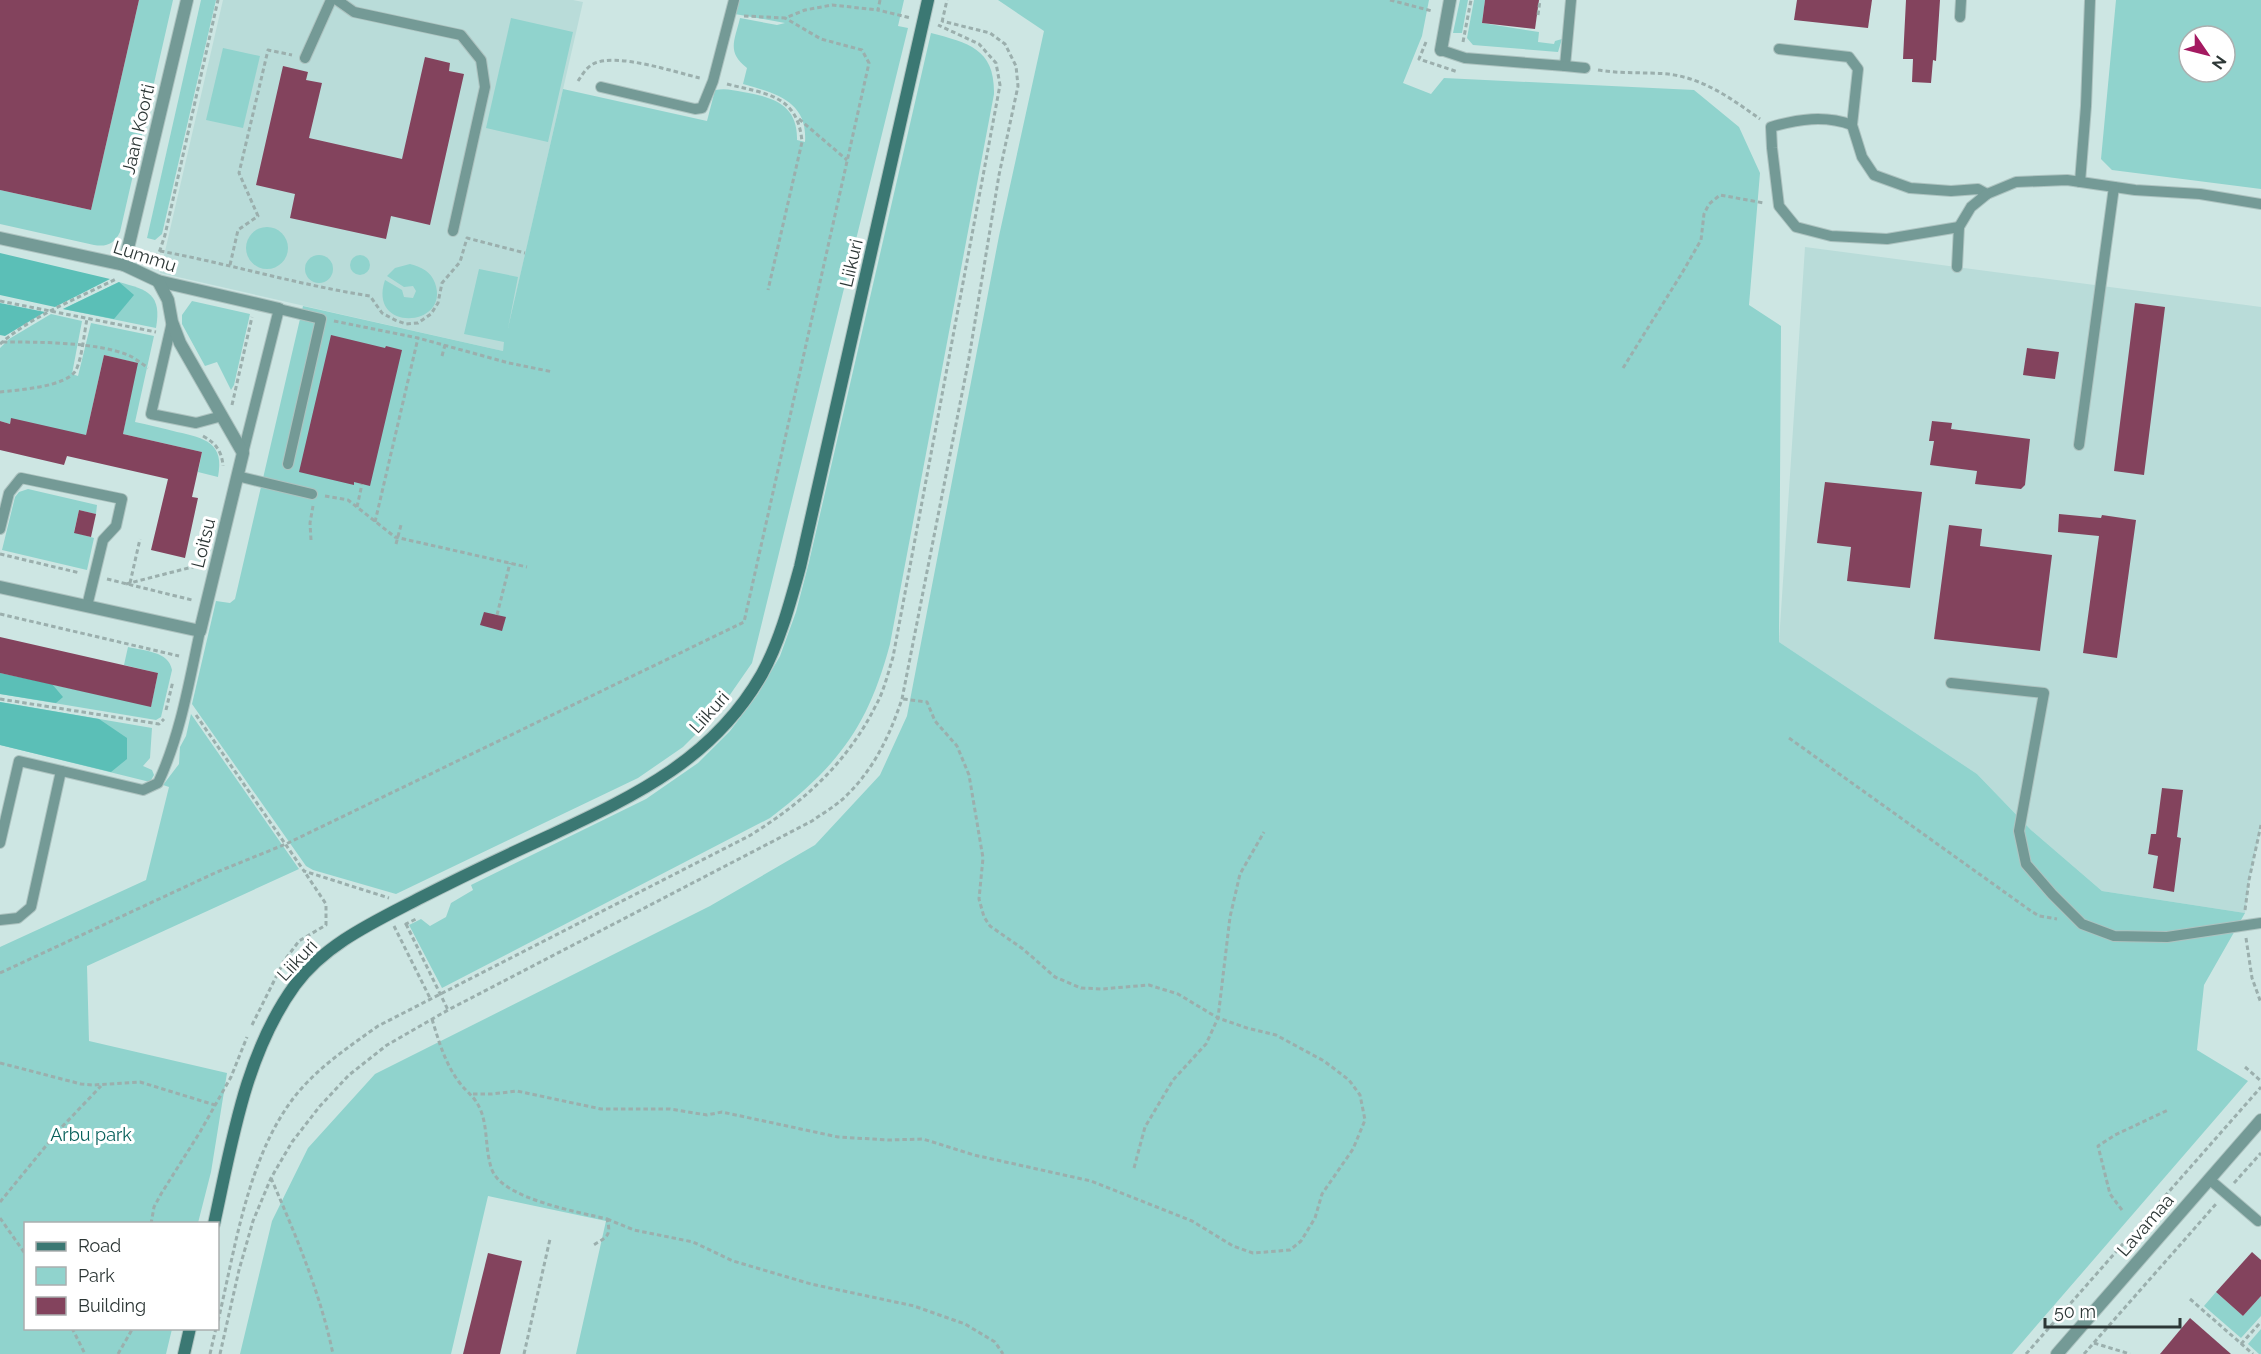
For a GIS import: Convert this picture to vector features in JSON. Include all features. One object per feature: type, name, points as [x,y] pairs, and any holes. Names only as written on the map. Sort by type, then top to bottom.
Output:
[{"type":"street","name":"Jaan Koorti","points":[[128,268],[187,0]]},
{"type":"street","name":"Liikuri","points":[[214,1222],[248,1081],[262,1042],[276,1015],[296,985],[322,957],[348,938],[393,912],[624,801],[675,770],[726,724],[762,673],[782,626],[800,567],[928,0]]},
{"type":"street","points":[[1441,50],[1450,0]]},
{"type":"street","name":"Lummu","points":[[0,238],[128,268],[158,281],[279,309]]},
{"type":"street","points":[[158,281],[168,300],[172,322],[180,343],[243,453]]},
{"type":"street","name":"Loitsu","points":[[200,631],[243,453]]},
{"type":"street","points":[[0,587],[200,631]]},
{"type":"street","name":"Lavamaa","points":[[2057,1354],[2261,1120]]},
{"type":"street","points":[[184,1354],[190,1330]]},
{"type":"lane","points":[[305,58],[331,0]]},
{"type":"lane","points":[[337,0],[354,12],[461,34],[481,60],[485,87],[453,231]]},
{"type":"lane","points":[[600,87],[695,109],[702,108],[713,81],[734,0]]},
{"type":"lane","points":[[1565,66],[1571,0]]},
{"type":"lane","points":[[1960,17],[1961,0]]},
{"type":"lane","points":[[2080,182],[2086,106],[2090,0]]},
{"type":"lane","points":[[1779,49],[1849,57],[1857,69],[1852,125],[1862,157],[1874,175],[1910,188],[1952,191],[1978,189],[1987,194]]},
{"type":"lane","points":[[1441,50],[1460,57],[1585,68]]},
{"type":"lane","points":[[1852,125],[1836,119],[1797,120],[1771,127],[1779,206],[1796,227],[1831,236],[1887,239],[1959,227]]},
{"type":"lane","points":[[1957,267],[1959,227],[1971,207],[1987,194],[2016,182],[2067,180],[2114,187],[2200,194],[2261,204]]},
{"type":"lane","points":[[2079,445],[2114,187]]},
{"type":"lane","points":[[243,453],[279,309],[321,319],[288,464]]},
{"type":"lane","points":[[172,322],[151,414],[196,423],[225,421]]},
{"type":"lane","points":[[237,476],[314,494]]},
{"type":"lane","points":[[0,529],[9,493],[21,478],[122,499],[116,525],[103,540],[87,606]]},
{"type":"lane","points":[[0,843],[19,761],[143,790],[158,783],[167,764],[186,700],[200,631]]},
{"type":"lane","points":[[1951,683],[2044,693],[2019,831],[2026,864],[2082,924],[2114,936],[2167,937],[2261,923]]},
{"type":"lane","points":[[0,920],[18,918],[31,907],[61,771]]},
{"type":"lane","points":[[2209,1179],[2258,1221]]},
{"type":"path","points":[[1,343],[16,331],[49,312],[128,268],[159,254],[218,0]]},
{"type":"path","points":[[878,9],[880,0]]},
{"type":"path","points":[[941,23],[947,0]]},
{"type":"path","points":[[1390,0],[1432,11]]},
{"type":"path","points":[[1455,72],[1471,0]]},
{"type":"path","points":[[1538,15],[1540,0]]},
{"type":"path","points":[[220,1354],[253,1221],[271,1178],[292,1142],[320,1106],[349,1075],[387,1044],[448,1010],[812,821],[845,797],[872,764],[891,732],[902,699],[969,358],[997,186],[1018,86],[1016,66],[1005,45],[990,33],[924,21],[878,9],[832,5],[805,10],[785,18],[731,15]]},
{"type":"path","points":[[0,973],[217,872],[286,844],[744,622],[869,63],[862,50],[821,39],[785,18]]},
{"type":"path","points":[[219,1318],[257,1165],[274,1129],[300,1091],[333,1057],[378,1026],[749,836],[781,817],[833,770],[855,744],[878,704],[893,657],[1000,85],[996,63],[979,44],[941,23]]},
{"type":"path","points":[[230,265],[238,230],[258,216],[239,173],[268,50],[305,58]]},
{"type":"path","points":[[578,81],[584,71],[593,64],[618,59],[776,97],[787,104],[798,118],[847,160]]},
{"type":"path","points":[[1585,68],[1616,74],[1670,74],[1697,82],[1722,92],[1771,127]]},
{"type":"path","points":[[768,290],[802,142],[798,118]]},
{"type":"path","points":[[1623,368],[1701,240],[1704,214],[1710,204],[1720,195],[1779,206]]},
{"type":"path","points":[[160,250],[331,290],[370,296],[382,313],[406,324],[418,323],[431,314],[438,303],[442,283],[460,262],[467,238],[525,253]]},
{"type":"path","points":[[0,301],[158,333],[155,342]]},
{"type":"path","points":[[225,421],[253,315],[250,311]]},
{"type":"path","points":[[0,392],[31,389],[69,377],[76,370],[87,319]]},
{"type":"path","points":[[321,319],[418,338],[508,363],[553,372]]},
{"type":"path","points":[[375,522],[418,338]]},
{"type":"path","points":[[1,343],[44,342],[114,350],[130,356],[149,369],[151,360]]},
{"type":"path","points":[[442,356],[445,345]]},
{"type":"path","points":[[194,434],[205,436],[219,449],[223,457],[223,466]]},
{"type":"path","points":[[357,507],[362,484]]},
{"type":"path","points":[[311,540],[309,523],[314,494],[348,501],[398,538],[527,567]]},
{"type":"path","points":[[396,544],[401,525]]},
{"type":"path","points":[[128,583],[140,539]]},
{"type":"path","points":[[0,554],[192,600],[195,588]]},
{"type":"path","points":[[497,615],[510,564]]},
{"type":"path","points":[[128,583],[200,565],[197,576]]},
{"type":"path","points":[[0,614],[179,656],[177,667]]},
{"type":"path","points":[[0,699],[159,724],[164,721],[174,678]]},
{"type":"path","points":[[472,1094],[517,1091],[601,1109],[670,1109],[707,1115],[722,1112],[838,1137],[923,1139],[974,1155],[1090,1181],[1192,1221],[1233,1246],[1253,1253],[1290,1250],[1301,1240],[1315,1218],[1323,1194],[1353,1149],[1365,1120],[1360,1095],[1349,1080],[1324,1061],[1286,1040],[1218,1018],[1178,994],[1149,985],[1102,989],[1081,988],[1055,976],[1023,949],[990,926],[984,917],[979,899],[983,858],[969,775],[957,746],[935,721],[927,702],[902,699]]},
{"type":"path","points":[[151,1222],[154,1208],[161,1194],[231,1077],[242,1047],[284,961],[298,941],[326,925],[326,904],[186,700]]},
{"type":"path","points":[[1789,738],[2031,911],[2039,916],[2082,924]]},
{"type":"path","points":[[1134,1168],[1145,1127],[1173,1080],[1206,1044],[1218,1018],[1230,918],[1240,874],[1264,832]]},
{"type":"path","points":[[304,871],[393,899],[393,912],[431,1000]]},
{"type":"path","points":[[377,894],[406,924],[448,1010]]},
{"type":"path","points":[[406,924],[425,914]]},
{"type":"path","points":[[432,1019],[445,1060],[461,1085],[472,1094],[482,1112],[492,1172],[507,1188],[537,1202],[607,1219],[634,1230],[693,1242],[733,1261],[811,1284],[914,1306],[965,1324],[995,1342],[1003,1354]]},
{"type":"path","points":[[0,1062],[81,1084],[140,1082],[215,1106]]},
{"type":"path","points":[[2245,1067],[2261,1081]]},
{"type":"path","points":[[0,1202],[59,1130],[102,1084]]},
{"type":"path","points":[[2026,1354],[2261,1087]]},
{"type":"path","points":[[2122,1210],[2110,1194],[2098,1146],[2115,1135],[2168,1110]]},
{"type":"path","points":[[2084,1354],[2261,1153]]},
{"type":"path","points":[[271,1178],[298,1240],[321,1303],[333,1354]]},
{"type":"path","points":[[0,1218],[24,1252]]},
{"type":"path","points":[[592,1246],[608,1236],[610,1230],[607,1219]]},
{"type":"path","points":[[524,1354],[550,1239]]},
{"type":"path","points":[[2190,1299],[2253,1354]]},
{"type":"path","points":[[2241,1344],[2261,1322]]},
{"type":"path","points":[[73,1330],[85,1354]]},
{"type":"path","points":[[118,1354],[132,1330]]},
{"type":"path","points":[[210,1354],[216,1330]]},
{"type":"path","points":[[2094,1343],[2130,1354]]},
{"type":"shaded area","points":[[223,0],[573,0],[583,2],[503,351],[160,273]]},
{"type":"shaded area","points":[[1805,247],[2261,307],[2261,825],[2249,880],[2245,913],[2102,891],[2031,830],[1977,774],[1779,642]]},
{"type":"shaded area","points":[[0,253],[110,279],[55,307],[0,295]]},
{"type":"shaded area","points":[[119,282],[134,295],[114,319],[63,309]]},
{"type":"shaded area","points":[[0,303],[45,312],[5,336],[0,335]]},
{"type":"shaded area","points":[[0,673],[52,684],[63,697],[56,703],[0,694]]},
{"type":"shaded area","points":[[0,702],[99,719],[127,738],[127,759],[111,772],[0,745]]},
{"type":"green space","points":[[139,0],[173,0],[118,236],[110,244],[99,246],[0,224],[0,190],[91,210]]},
{"type":"green space","points":[[201,0],[216,0],[162,234],[155,240],[147,238]]},
{"type":"green space","points":[[738,0],[904,0],[898,26],[908,28],[752,663],[718,712],[683,747],[638,778],[396,894],[313,870],[306,866],[192,704],[216,601],[230,603],[235,599],[303,306],[503,351],[504,342],[464,334],[479,269],[518,277],[508,328],[563,89],[707,121],[715,90],[754,94],[782,105],[793,118],[797,140],[805,142],[805,128],[795,108],[777,95],[743,84],[747,68],[736,57],[734,51],[734,39],[740,18],[777,25],[785,23],[735,14]]},
{"type":"green space","points":[[998,0],[1429,0],[1422,36],[1403,83],[1431,94],[1444,78],[1694,90],[1739,127],[1760,173],[1749,305],[1781,326],[1779,642],[1977,774],[2031,830],[2102,891],[2245,913],[2204,985],[2197,1050],[2248,1081],[2012,1354],[576,1354],[606,1221],[488,1196],[451,1354],[240,1354],[272,1221],[308,1148],[375,1074],[710,906],[815,845],[880,775],[907,716],[999,236],[1044,31]]},
{"type":"green space","points":[[1460,0],[1468,0],[1462,33],[1453,33]]},
{"type":"green space","points":[[1474,0],[1485,0],[1482,23],[1539,32],[1538,42],[1554,44],[1555,41],[1562,39],[1558,52],[1473,45],[1467,38]]},
{"type":"green space","points":[[2116,0],[2261,0],[2261,189],[2112,170],[2101,159]]},
{"type":"green space","points":[[511,18],[573,32],[548,142],[486,128]]},
{"type":"green space","points":[[931,33],[957,40],[977,50],[990,67],[994,94],[890,644],[872,699],[847,743],[832,762],[814,781],[770,818],[442,988],[409,925],[421,919],[430,926],[446,917],[451,903],[473,890],[471,885],[646,799],[698,763],[730,731],[758,694],[780,656],[796,612],[809,562]]},
{"type":"green space","points":[[223,48],[260,56],[243,128],[206,120]]},
{"type":"green space","points":[[267,227],[275,228],[282,233],[287,240],[287,256],[282,263],[275,268],[267,269],[259,268],[252,263],[247,256],[246,248],[247,240],[252,233],[259,228]]},
{"type":"green space","points":[[319,255],[329,259],[333,269],[329,279],[319,283],[309,279],[305,269],[309,259]]},
{"type":"green space","points":[[360,255],[367,258],[370,265],[367,272],[360,275],[353,272],[350,265],[353,258]]},
{"type":"green space","points":[[410,264],[422,268],[431,276],[435,283],[437,298],[431,309],[421,316],[409,318],[397,316],[387,309],[383,297],[385,280],[402,290],[404,297],[413,298],[416,291],[413,286],[404,287],[387,276],[395,268]]},
{"type":"green space","points":[[119,282],[151,295],[157,308],[156,328],[63,309]]},
{"type":"green space","points":[[192,301],[250,314],[231,390],[217,362],[205,366],[182,324],[182,315]]},
{"type":"green space","points":[[51,314],[82,321],[72,374],[78,376],[91,323],[154,336],[135,422],[196,437],[211,444],[218,456],[218,477],[198,472],[202,452],[123,434],[137,363],[104,355],[84,444],[11,419],[10,424],[0,421],[0,348],[9,339]]},
{"type":"green space","points":[[28,489],[97,505],[96,514],[79,510],[74,532],[94,538],[87,570],[2,550],[15,497],[19,492]]},
{"type":"green space","points":[[128,647],[161,655],[170,664],[172,670],[161,717],[156,720],[0,694],[0,673],[151,706],[158,673],[124,665]]},
{"type":"green space","points":[[0,702],[152,728],[150,758],[143,766],[152,770],[154,775],[150,782],[0,745]]},
{"type":"green space","name":"Arbu park","points":[[191,714],[299,869],[87,966],[89,1041],[227,1073],[211,1172],[198,1222],[24,1222],[24,1330],[172,1330],[166,1354],[0,1354],[0,947],[146,880],[169,787],[163,785],[179,764],[180,747],[186,736]]},
{"type":"green space","points":[[2216,1292],[2243,1316],[2261,1296],[2261,1316],[2241,1338],[2204,1306]]},
{"type":"green space","points":[[2261,1329],[2261,1354],[2259,1354],[2248,1344]]},
{"type":"building","points":[[0,0],[139,0],[91,210],[0,190]]},
{"type":"building","points":[[1485,0],[1539,0],[1535,29],[1482,23]]},
{"type":"building","points":[[1797,0],[1872,0],[1868,28],[1794,20]]},
{"type":"building","points":[[1906,0],[1940,0],[1936,61],[1933,60],[1931,83],[1912,82],[1913,59],[1903,59]]},
{"type":"building","points":[[425,57],[450,63],[449,71],[464,74],[430,225],[391,216],[386,239],[290,218],[295,194],[256,185],[283,66],[308,72],[306,80],[322,83],[309,138],[402,159]]},
{"type":"building","points":[[2135,303],[2165,307],[2144,475],[2114,471]]},
{"type":"building","points":[[331,335],[402,350],[370,486],[354,482],[354,485],[299,472]]},
{"type":"building","points":[[2027,348],[2059,352],[2055,379],[2023,375]]},
{"type":"building","points":[[104,355],[138,363],[123,434],[202,452],[192,497],[198,498],[185,558],[151,550],[168,479],[67,456],[64,465],[0,450],[0,421],[10,424],[11,418],[86,435]]},
{"type":"building","points":[[1932,421],[1952,423],[1951,429],[2030,439],[2025,485],[2021,489],[1975,484],[1977,471],[1930,465],[1934,441],[1929,441]]},
{"type":"building","points":[[1825,482],[1922,492],[1910,588],[1847,581],[1851,547],[1817,543]]},
{"type":"building","points":[[79,510],[96,514],[91,537],[74,533]]},
{"type":"building","points":[[2059,514],[2101,518],[2102,515],[2136,520],[2117,658],[2083,653],[2099,536],[2058,532]]},
{"type":"building","points":[[1949,525],[1982,529],[1980,546],[2052,555],[2040,651],[1934,639]]},
{"type":"building","points":[[484,612],[506,617],[502,631],[480,625]]},
{"type":"building","points":[[0,637],[158,673],[151,707],[0,673]]},
{"type":"building","points":[[2162,788],[2183,790],[2177,837],[2181,838],[2174,892],[2153,888],[2158,856],[2148,854],[2151,834],[2156,834]]},
{"type":"building","points":[[2252,1252],[2261,1260],[2261,1296],[2243,1316],[2216,1292]]},
{"type":"building","points":[[488,1253],[522,1261],[500,1354],[463,1354]]},
{"type":"building","points":[[2190,1318],[2231,1354],[2160,1354]]}]
